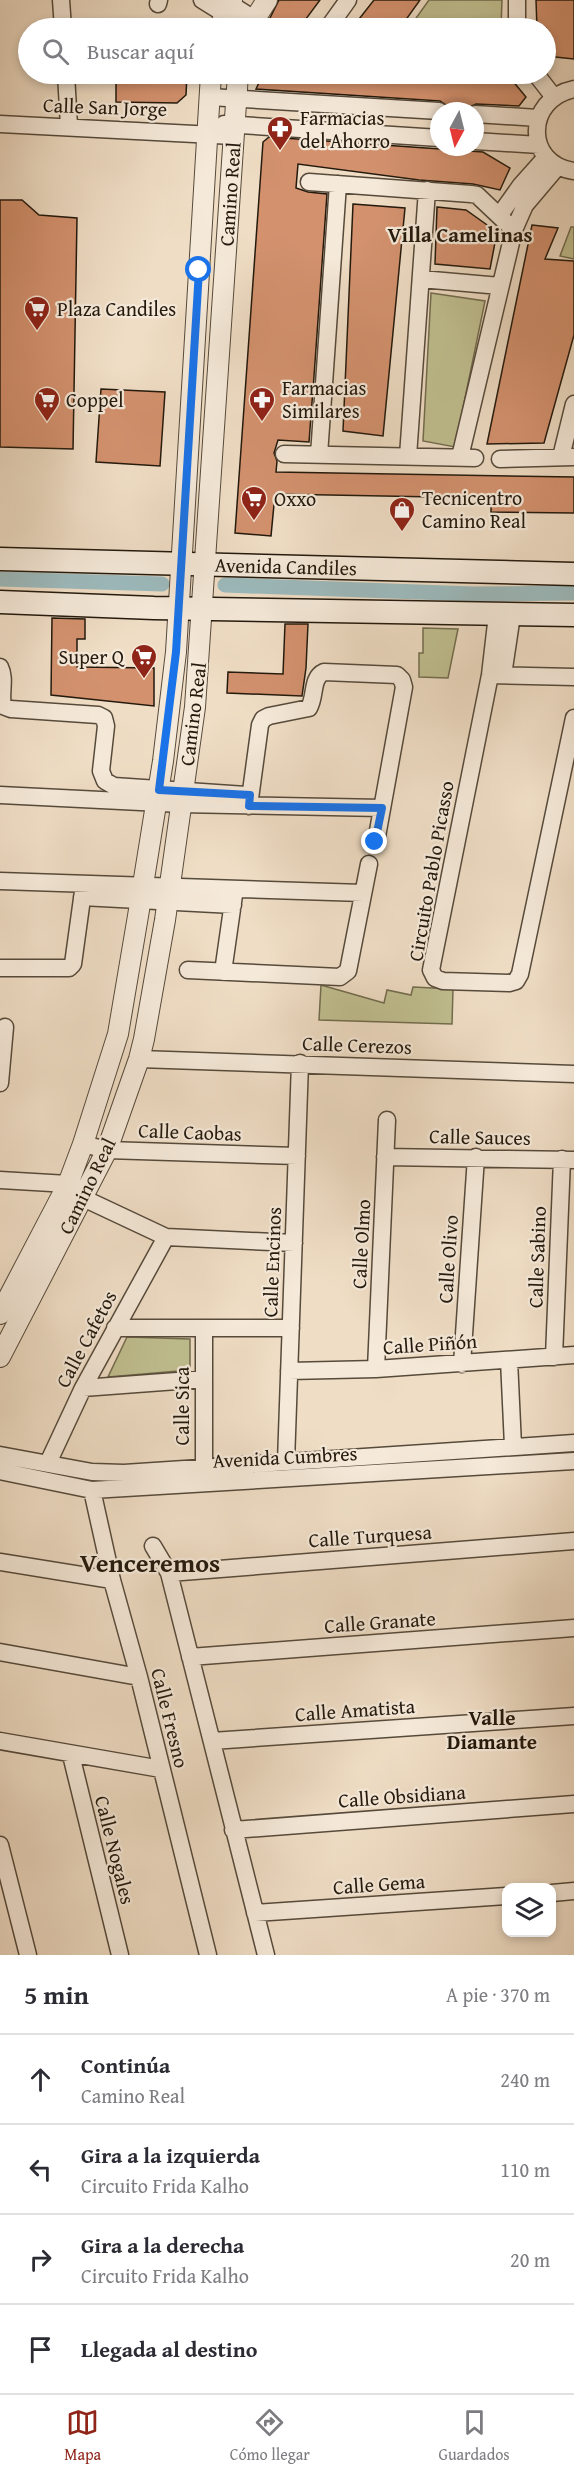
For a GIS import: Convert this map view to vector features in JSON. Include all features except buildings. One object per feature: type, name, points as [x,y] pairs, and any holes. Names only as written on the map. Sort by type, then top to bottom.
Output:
[{"type":"main road","name":"Avenida Candiles","points":[[0,559],[574,574]]},
{"type":"main road","points":[[0,602],[178,608],[574,615]]},
{"type":"street","points":[[61,0],[62,18]]},
{"type":"street","points":[[202,0],[226,9],[240,18]]},
{"type":"street","points":[[255,18],[267,0]]},
{"type":"street","points":[[335,18],[348,0]]},
{"type":"street","points":[[517,0],[517,18]]},
{"type":"street","points":[[67,84],[69,126]]},
{"type":"street","name":"Camino Real","points":[[0,1314],[68,1184],[118,1034],[171,706],[211,84]]},
{"type":"street","name":"Camino Real","points":[[0,1357],[107,1150],[139,1059],[168,894],[195,707],[237,84]]},
{"type":"street","points":[[544,84],[553,96]]},
{"type":"street","points":[[548,156],[536,131],[538,118],[544,106],[553,96],[574,89]]},
{"type":"street","points":[[210,97],[430,110]]},
{"type":"street","points":[[484,115],[538,118]]},
{"type":"street","name":"Calle San Jorge","points":[[0,124],[208,128],[430,138]]},
{"type":"street","points":[[484,143],[548,156],[574,171]]},
{"type":"street","points":[[499,216],[521,185],[548,156]]},
{"type":"street","points":[[284,454],[468,458],[500,286],[514,230],[548,156]]},
{"type":"street","points":[[309,182],[477,195],[514,230]]},
{"type":"street","points":[[319,454],[338,184]]},
{"type":"street","points":[[408,456],[427,190]]},
{"type":"street","points":[[421,279],[500,286]]},
{"type":"street","points":[[500,459],[567,457],[574,404]]},
{"type":"street","name":"Circuito Pablo Picasso","points":[[504,615],[496,675],[431,970],[435,978],[443,981],[509,983],[516,981],[520,974],[574,718]]},
{"type":"street","points":[[0,667],[3,674],[1,698],[3,706],[11,710],[98,715],[104,718],[106,726],[101,771],[105,781],[114,786],[158,796]]},
{"type":"street","points":[[250,801],[260,725],[263,719],[309,708],[316,680],[319,674],[324,672],[397,675],[404,687],[375,842]]},
{"type":"street","points":[[496,675],[574,677]]},
{"type":"street","points":[[0,795],[158,796],[382,808]]},
{"type":"street","points":[[188,970],[340,977],[345,975],[348,971],[369,864]]},
{"type":"street","points":[[0,881],[83,890],[234,897],[363,893]]},
{"type":"street","points":[[0,968],[69,968],[73,964],[83,890]]},
{"type":"street","points":[[223,972],[234,897]]},
{"type":"street","points":[[0,1083],[5,1027]]},
{"type":"street","name":"Calle Cerezos","points":[[139,1059],[574,1074]]},
{"type":"street","name":"Calle Encinos","points":[[286,1462],[300,1064]]},
{"type":"street","name":"Calle Olmo","points":[[376,1369],[387,1120]]},
{"type":"street","name":"Calle Caobas","points":[[83,1144],[107,1150],[297,1156]]},
{"type":"street","name":"Calle Sauces","points":[[386,1157],[568,1160]]},
{"type":"street","name":"Calle Olivo","points":[[462,1364],[476,1157]]},
{"type":"street","name":"Calle Sabino","points":[[554,1357],[568,1160]]},
{"type":"street","points":[[0,1180],[68,1184]]},
{"type":"street","points":[[83,1198],[166,1237],[294,1243]]},
{"type":"street","name":"Calle Cafetos","points":[[48,1463],[83,1388],[166,1237]]},
{"type":"street","points":[[115,1328],[291,1328]]},
{"type":"street","name":"Calle Sica","points":[[204,1329],[204,1475]]},
{"type":"street","name":"Calle Piñón","points":[[289,1371],[376,1369],[574,1355]]},
{"type":"street","points":[[509,1360],[513,1446]]},
{"type":"street","points":[[83,1388],[204,1379]]},
{"type":"street","name":"Avenida Cumbres","points":[[0,1471],[92,1490],[286,1462],[574,1443]]},
{"type":"street","name":"Avenida Cumbres","points":[[0,1455],[92,1472],[204,1475],[574,1461]]},
{"type":"street","name":"Calle Fresno","points":[[92,1490],[112,1580],[139,1677],[208,1955]]},
{"type":"street","name":"Calle Turquesa","points":[[169,1573],[574,1541]]},
{"type":"street","name":"Calle Fresno","points":[[153,1546],[169,1573],[266,1955]]},
{"type":"street","points":[[0,1562],[112,1580]]},
{"type":"street","name":"Calle Granate","points":[[190,1657],[574,1628]]},
{"type":"street","points":[[0,1652],[139,1677]]},
{"type":"street","name":"Calle Amatista","points":[[212,1741],[574,1716]]},
{"type":"street","points":[[0,1742],[161,1769]]},
{"type":"street","name":"Calle Nogales","points":[[70,1755],[120,1955]]},
{"type":"street","name":"Calle Obsidiana","points":[[233,1830],[574,1804]]},
{"type":"street","points":[[0,1845],[28,1955]]},
{"type":"street","points":[[556,1893],[574,1892]]},
{"type":"street","name":"Calle Gema","points":[[255,1913],[502,1896]]},
{"type":"shaded area","points":[[429,0],[502,0],[501,18],[416,18]]},
{"type":"shaded area","points":[[571,227],[574,227],[574,259],[560,256]]},
{"type":"shaded area","points":[[431,293],[485,301],[455,447],[423,441]]},
{"type":"shaded area","points":[[423,628],[458,629],[448,678],[419,677],[419,653],[423,653]]},
{"type":"shaded area","points":[[321,985],[384,1003],[387,990],[411,995],[413,987],[453,989],[452,1024],[319,1020]]},
{"type":"shaded area","points":[[127,1337],[190,1339],[190,1370],[108,1377]]},
{"type":"waterway","points":[[0,579],[162,584]]},
{"type":"waterway","points":[[225,585],[473,594],[574,593]]},
{"type":"place","name":"Farmacias del Ahorro","points":[[280,152]]},
{"type":"place","name":"Plaza Candiles","points":[[37,332]]},
{"type":"place","name":"Coppel","points":[[47,423]]},
{"type":"place","name":"Farmacias Similares","points":[[262,423]]},
{"type":"place","name":"Oxxo","points":[[254,522]]},
{"type":"place","name":"Tecnicentro Camino Real","points":[[402,533]]},
{"type":"place","name":"Super Q","points":[[144,680]]},
{"type":"district","name":"Villa Camelinas","points":[[460,235]]},
{"type":"district","name":"Venceremos","points":[[150,1563]]},
{"type":"district","name":"Valle Diamante","points":[[492,1730]]},
{"type":"route","points":[[199,270],[176,652],[159,790],[250,795],[249,806],[382,808],[375,842]]}]
